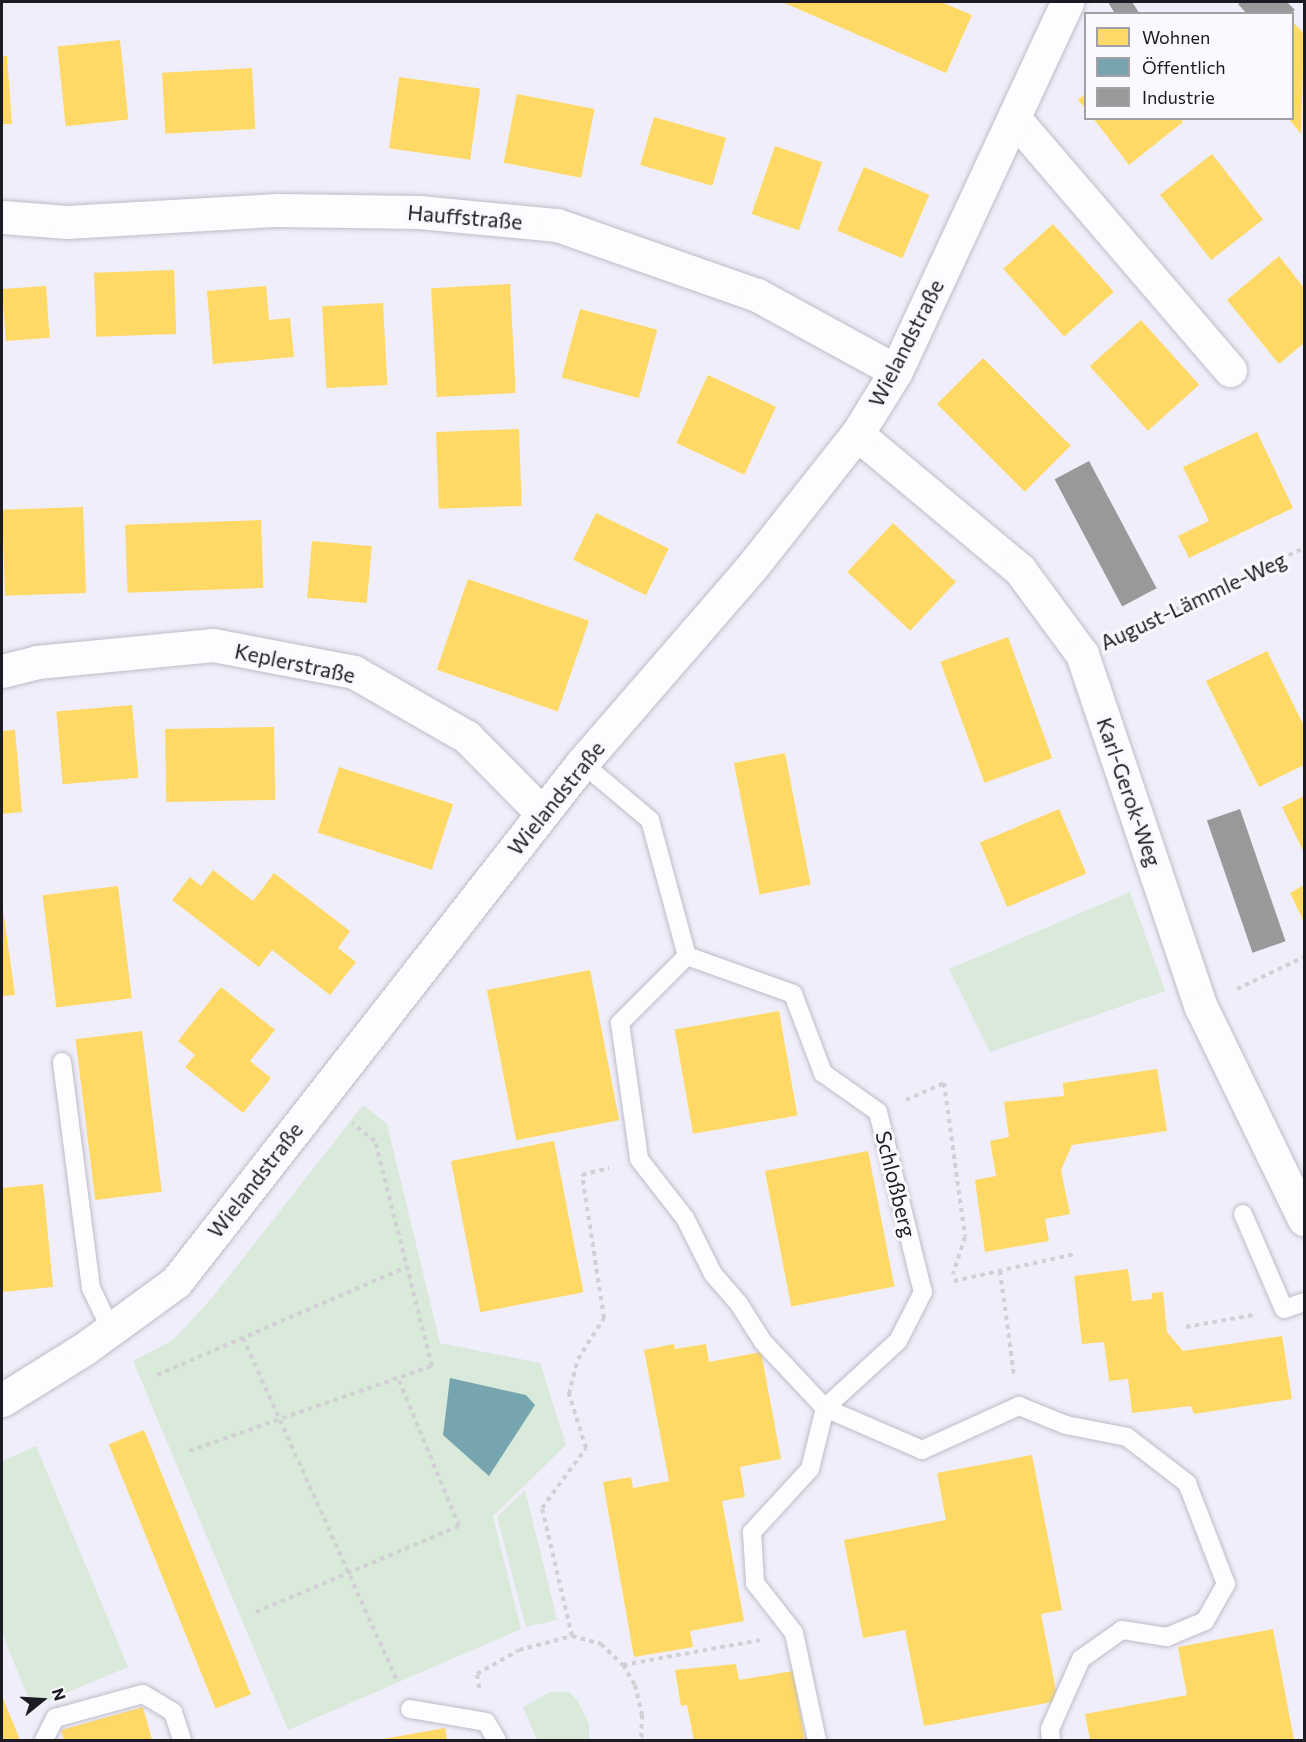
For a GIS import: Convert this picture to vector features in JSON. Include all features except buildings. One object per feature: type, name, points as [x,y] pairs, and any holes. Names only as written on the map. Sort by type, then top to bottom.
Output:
[{"type":"street","name":"Wielandstraße","points":[[2,1400],[111,1330],[176,1282],[582,763],[751,568],[857,434],[896,371],[1067,2]]},
{"type":"street","points":[[1014,118],[1230,370]]},
{"type":"street","name":"Hauffstraße","points":[[2,217],[67,222],[301,210],[419,212],[557,225],[757,295],[896,371]]},
{"type":"street","name":"Karl-Gerok-Weg","points":[[857,434],[1020,570],[1082,654],[1201,1007],[1305,1219]]},
{"type":"street","name":"Keplerstraße","points":[[2,671],[37,662],[213,645],[354,672],[467,737],[542,813]]},
{"type":"lane","points":[[582,763],[650,820],[687,956],[620,1023],[639,1159],[685,1218],[712,1274],[739,1304],[763,1342],[825,1408],[922,1450],[1018,1406],[1066,1425],[1127,1437],[1187,1483],[1226,1584],[1205,1621],[1167,1637],[1122,1630],[1082,1659],[1050,1729],[1051,1740]]},
{"type":"lane","name":"Schloßberg","points":[[687,956],[793,994],[823,1073],[878,1112],[922,1292],[898,1341],[825,1408]]},
{"type":"lane","points":[[63,1062],[91,1288],[111,1330]]},
{"type":"lane","points":[[1243,1214],[1284,1309],[1305,1302]]},
{"type":"lane","points":[[817,1740],[794,1633],[755,1583],[752,1532],[810,1469],[825,1408]]},
{"type":"lane","points":[[44,1740],[54,1718],[143,1694],[173,1712],[182,1740]]},
{"type":"lane","points":[[410,1709],[486,1722],[496,1740]]},
{"type":"path","name":"August-Lämmle-Weg","points":[[1082,654],[1305,548]]},
{"type":"path","points":[[1201,1007],[1305,957]]},
{"type":"path","points":[[878,1112],[944,1083],[965,1237],[950,1282],[1075,1254]]},
{"type":"path","points":[[189,1452],[432,1366],[375,1142],[320,1097]]},
{"type":"path","points":[[572,1636],[543,1508],[586,1448],[569,1394],[578,1359],[604,1318],[582,1175],[639,1159]]},
{"type":"path","points":[[157,1375],[406,1267]]},
{"type":"path","points":[[1000,1271],[1018,1406]]},
{"type":"path","points":[[1186,1328],[1284,1309]]},
{"type":"path","points":[[243,1338],[410,1709]]},
{"type":"path","points":[[256,1612],[348,1571],[459,1526],[398,1378]]},
{"type":"path","points":[[622,1665],[794,1633]]},
{"type":"path","points":[[486,1722],[477,1674],[519,1650],[572,1636],[601,1644],[622,1665],[635,1685],[642,1715],[641,1740]]},
{"type":"green space","points":[[1130,892],[1165,991],[990,1052],[949,969]]},
{"type":"green space","points":[[363,1105],[387,1124],[440,1343],[540,1363],[566,1445],[493,1516],[521,1629],[288,1730],[133,1361],[173,1340],[212,1298]]},
{"type":"green space","points":[[36,1446],[128,1667],[32,1707],[2,1633],[2,1461]]},
{"type":"green space","points":[[525,1490],[557,1620],[526,1627],[497,1517]]},
{"type":"green space","points":[[550,1692],[569,1692],[578,1701],[589,1724],[589,1740],[537,1740],[523,1707]]}]
